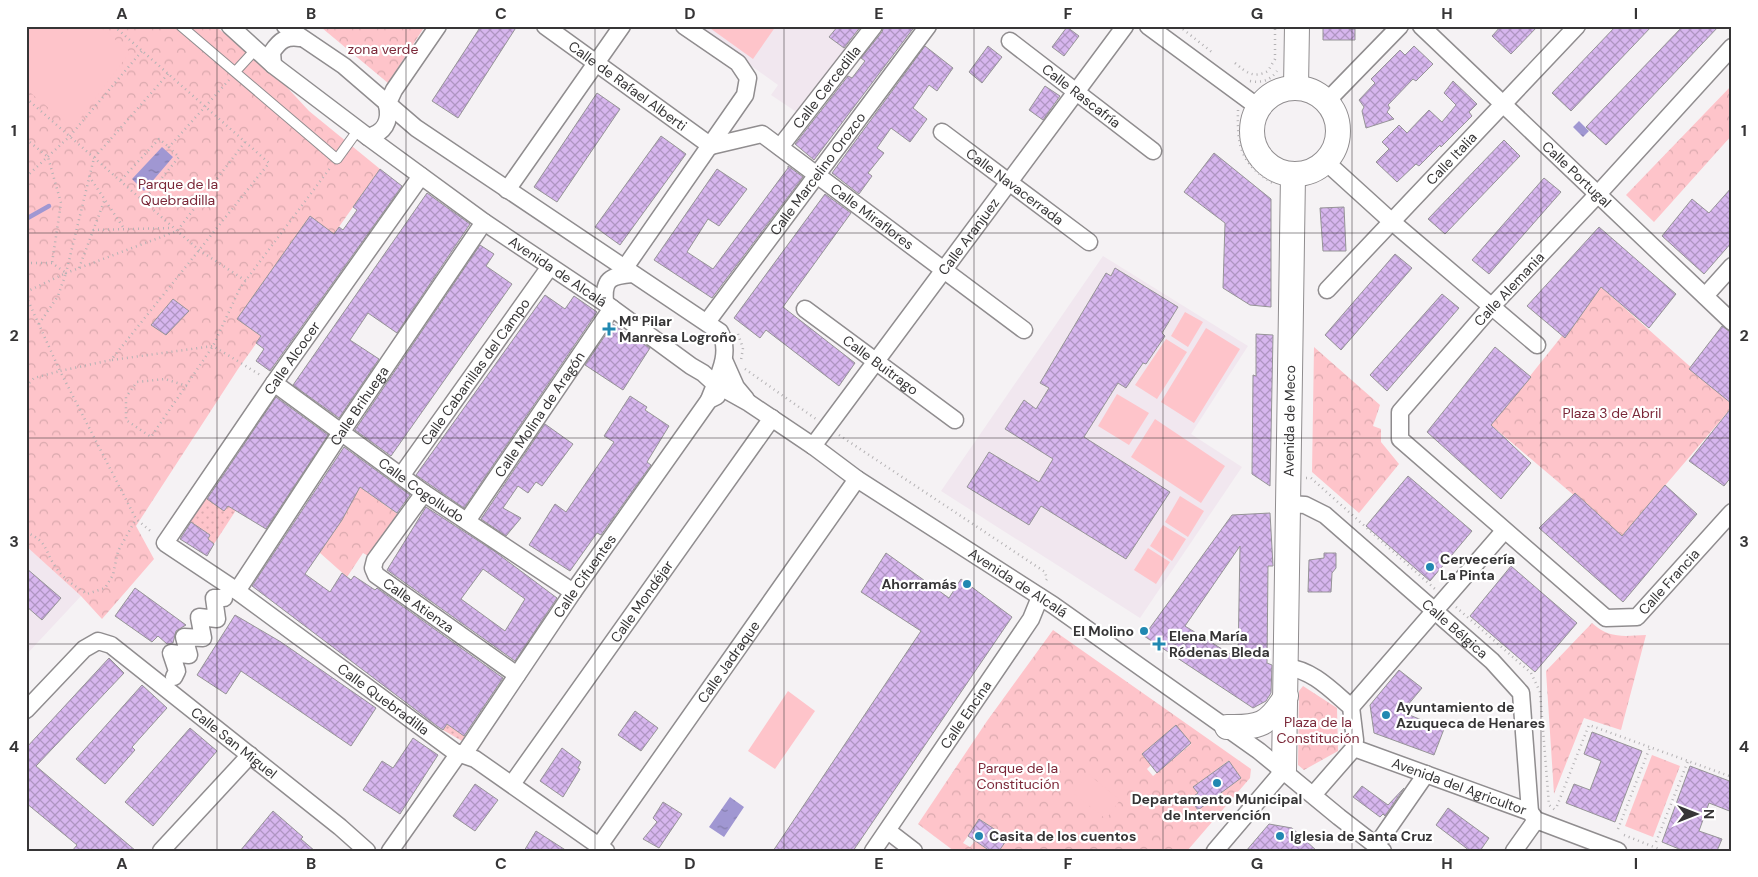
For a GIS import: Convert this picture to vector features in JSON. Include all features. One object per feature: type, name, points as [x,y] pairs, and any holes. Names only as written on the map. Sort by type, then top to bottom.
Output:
[{"type":"street","name":"Avenida de Alcalá","points":[[230,26],[273,65],[484,222],[549,268],[608,306],[709,379],[772,418],[857,479],[1040,597],[1227,727],[1284,770],[1380,848]]},
{"type":"street","name":"Avenida de Alcalá","points":[[285,26],[305,32],[416,128],[720,332],[724,339],[726,355],[722,363],[736,387],[749,403]]},
{"type":"street","points":[[363,133],[378,135],[384,128],[389,113],[388,105],[394,90],[438,26]]},
{"type":"street","name":"Calle de Rafael Alberti","points":[[545,26],[711,146]]},
{"type":"street","points":[[507,190],[622,26]]},
{"type":"street","points":[[608,306],[604,292],[607,282],[614,276],[628,271],[745,95],[748,78],[738,63],[684,26]]},
{"type":"street","name":"Calle Cercedilla","points":[[780,147],[874,26]]},
{"type":"street","name":"Calle Marcelino Orozco","points":[[707,322],[928,26]]},
{"type":"street","name":"Calle Aranjuez","points":[[813,446],[1125,26]]},
{"type":"street","points":[[1148,26],[1248,108],[1254,121],[1253,137],[1256,151],[1285,180],[1307,174],[1326,162],[1336,138],[1334,112],[1327,101],[1318,94],[1296,87],[1276,93],[1248,108]]},
{"type":"street","points":[[1296,26],[1296,87]]},
{"type":"street","points":[[1327,101],[1400,26]]},
{"type":"street","name":"Calle Portugal","points":[[1421,26],[1732,322]]},
{"type":"street","name":"Calle Italia","points":[[1327,290],[1577,26]]},
{"type":"street","points":[[273,65],[272,52],[282,39],[305,32]]},
{"type":"street","name":"Calle Rascafría","points":[[1010,41],[1153,151]]},
{"type":"street","name":"Calle Alemania","points":[[1504,530],[1400,439],[1400,412],[1492,306],[1598,194],[1732,47]]},
{"type":"street","name":"Calle Navacerrada","points":[[942,132],[1010,181],[1089,242]]},
{"type":"street","name":"Calle Miraflores","points":[[711,146],[762,134],[1024,330]]},
{"type":"street","points":[[1326,162],[1391,221],[1537,346]]},
{"type":"street","name":"Calle Alcocer","points":[[165,543],[274,383],[421,176]]},
{"type":"street","name":"Avenida de Meco","points":[[1284,770],[1290,478],[1285,180]]},
{"type":"street","name":"Calle Brihuega","points":[[176,674],[170,652],[189,655],[184,638],[203,638],[199,617],[217,619],[214,598],[230,595],[484,222]]},
{"type":"street","points":[[1705,296],[1732,266]]},
{"type":"street","name":"Calle Cabanillas del Campo","points":[[401,476],[549,268]]},
{"type":"street","name":"Calle Molina de Aragón","points":[[467,521],[608,306]]},
{"type":"street","name":"Calle Buitrago","points":[[805,310],[955,420]]},
{"type":"street","name":"Calle Cifuentes","points":[[390,851],[462,754],[573,592],[709,400],[709,379],[722,363]]},
{"type":"street","name":"Calle Cogolludo","points":[[274,383],[342,431],[424,493],[573,592]]},
{"type":"street","points":[[709,400],[721,395],[732,394]]},
{"type":"street","name":"Calle Mondéjar","points":[[512,784],[772,418]]},
{"type":"street","name":"Calle Jadraque","points":[[603,848],[857,479]]},
{"type":"street","name":"Calle Atienza","points":[[424,493],[375,560],[373,568],[376,575],[517,675]]},
{"type":"street","name":"Calle Bélgica","points":[[1289,504],[1305,505],[1324,514],[1432,611],[1492,661],[1522,693],[1533,816]]},
{"type":"street","name":"Calle Francia","points":[[1504,530],[1606,618],[1638,617],[1731,515]]},
{"type":"street","points":[[1351,707],[1432,611],[1504,530]]},
{"type":"street","name":"Calle Quebradilla","points":[[165,543],[230,595],[462,754],[475,759],[512,784],[603,848]]},
{"type":"street","name":"Calle Encina","points":[[873,851],[1031,619],[1040,597]]},
{"type":"street","name":"Calle San Miguel","points":[[26,710],[84,649],[98,641],[111,646],[340,826],[367,851]]},
{"type":"street","points":[[1286,667],[1301,668],[1314,675],[1351,707],[1356,740],[1354,748],[1313,795]]},
{"type":"street","points":[[1227,727],[1259,724],[1276,714],[1286,696]]},
{"type":"street","name":"Avenida del Agricultor","points":[[1354,748],[1426,774],[1618,851]]},
{"type":"street","points":[[161,851],[250,755]]},
{"type":"street","points":[[1215,851],[1284,770]]},
{"type":"street","points":[[1380,848],[1426,774]]},
{"type":"street","points":[[1514,851],[1533,816]]},
{"type":"street","points":[[888,831],[914,851]]},
{"type":"lane","points":[[181,26],[337,159],[363,133]]},
{"type":"lane","points":[[235,72],[256,49]]},
{"type":"path","points":[[111,360],[269,163],[114,26]]},
{"type":"path","points":[[1179,26],[1216,56]]},
{"type":"path","points":[[1235,63],[1248,74],[1255,76],[1268,71],[1275,59],[1275,26]]},
{"type":"path","points":[[26,177],[70,136],[142,51]]},
{"type":"path","points":[[1244,78],[1258,82],[1269,80],[1277,73],[1278,66]]},
{"type":"path","points":[[169,147],[235,72]]},
{"type":"path","points":[[39,324],[58,296],[66,273],[94,158],[168,74]]},
{"type":"path","points":[[27,100],[199,250],[246,281]]},
{"type":"path","points":[[1248,108],[1238,139],[1244,159],[1256,174],[1285,180]]},
{"type":"path","points":[[26,139],[48,157],[61,203],[52,263]]},
{"type":"path","points":[[120,181],[159,139],[169,147],[179,157],[143,201]]},
{"type":"path","points":[[165,543],[136,519],[60,371],[26,294],[66,273],[177,231],[245,142]]},
{"type":"path","points":[[187,386],[165,379],[137,382],[126,397],[126,420],[152,437],[187,386],[213,346],[240,288],[337,159]]},
{"type":"path","points":[[89,176],[125,230]]},
{"type":"path","points":[[79,268],[105,199]]},
{"type":"path","points":[[93,230],[174,228]]},
{"type":"path","points":[[26,263],[52,263],[66,273]]},
{"type":"path","points":[[26,386],[34,378],[111,360],[213,346],[274,383]]},
{"type":"path","points":[[1290,478],[1311,478],[1531,673],[1540,692],[1549,805],[1564,813]]},
{"type":"path","points":[[26,532],[38,537],[48,548],[54,565],[66,579],[87,594],[105,588],[113,575],[118,551],[136,519]]},
{"type":"path","points":[[1557,806],[1589,725],[1732,777]]},
{"type":"path","points":[[1618,829],[1650,747]]},
{"type":"path","points":[[1656,842],[1688,761]]},
{"type":"path","points":[[1256,803],[1266,811],[1276,802],[1290,796],[1296,798]]},
{"type":"path","points":[[1610,830],[1664,851]]},
{"type":"shaded area","points":[[696,26],[871,26],[801,115],[771,95],[778,85]]},
{"type":"shaded area","points":[[1103,256],[1248,346],[1191,434],[1242,467],[1140,618],[941,491]]},
{"type":"shaded area","points":[[26,546],[81,596],[26,655]]},
{"type":"green space","name":"Parque de la Quebradilla","points":[[26,26],[215,26],[271,70],[309,111],[380,169],[238,369],[136,526],[154,559],[102,619],[81,596],[26,546]]},
{"type":"green space","points":[[26,26],[99,26],[130,52],[73,128],[26,89]]},
{"type":"green space","name":"zona verde","points":[[323,26],[425,26],[388,83],[322,28]]},
{"type":"green space","points":[[707,26],[776,26],[753,59]]},
{"type":"green space","points":[[1732,85],[1732,135],[1654,222],[1626,195]]},
{"type":"green space","name":"Plaza 3 de Abril","points":[[1601,287],[1732,404],[1732,407],[1622,536],[1491,425]]},
{"type":"green space","points":[[1185,312],[1203,322],[1188,347],[1171,336]]},
{"type":"green space","points":[[1206,328],[1240,349],[1194,423],[1161,402]]},
{"type":"green space","points":[[1166,339],[1187,352],[1157,399],[1135,385]]},
{"type":"green space","points":[[1314,347],[1380,405],[1373,426],[1381,429],[1381,442],[1399,464],[1359,513],[1312,472]]},
{"type":"green space","points":[[1117,394],[1149,413],[1129,445],[1098,426]]},
{"type":"green space","points":[[1155,419],[1225,466],[1201,503],[1131,457]]},
{"type":"green space","points":[[262,457],[257,478],[214,544],[208,539],[210,535],[189,521],[205,497],[224,510]]},
{"type":"green space","points":[[360,487],[402,517],[372,558],[363,553],[347,577],[319,552]]},
{"type":"green space","points":[[1180,496],[1204,511],[1188,537],[1165,522]]},
{"type":"green space","points":[[1163,525],[1186,539],[1172,561],[1150,546]]},
{"type":"green space","points":[[1148,548],[1170,562],[1156,584],[1134,570]]},
{"type":"green space","points":[[1592,623],[1611,634],[1624,636],[1646,635],[1621,730],[1584,718],[1554,794],[1546,671]]},
{"type":"green space","name":"Parque de la Constitución","points":[[1053,630],[1251,769],[1250,778],[1187,851],[999,851],[1007,838],[980,819],[963,843],[970,847],[975,841],[990,851],[954,851],[918,824],[987,721]],"holes":[[[1176,725],[1191,744],[1153,776],[1147,769],[1151,765],[1142,754]],[[1228,761],[1241,778],[1198,810],[1190,799],[1198,793],[1194,787]]]},
{"type":"green space","name":"Plaza de la Constitución","points":[[1303,686],[1337,708],[1338,751],[1304,770],[1298,765],[1299,691]]},
{"type":"green space","points":[[788,691],[815,711],[775,769],[748,751]]},
{"type":"green space","points":[[447,724],[465,736],[462,741],[443,730]]},
{"type":"green space","points":[[1652,755],[1680,766],[1653,837],[1625,826]]},
{"type":"green space","points":[[1088,774],[1120,800],[1106,819],[1073,793]]},
{"type":"water","points":[[1579,121],[1589,131],[1583,137],[1573,127]]},
{"type":"water","points":[[162,147],[173,157],[144,191],[132,179]]},
{"type":"water","points":[[730,797],[744,807],[724,837],[709,827]]},
{"type":"building","points":[[481,26],[517,26],[458,118],[432,101]]},
{"type":"building","points":[[838,26],[861,26],[844,48],[829,37]]},
{"type":"building","points":[[884,26],[915,26],[814,160],[795,144],[848,76],[852,78],[865,61],[861,58],[882,32]]},
{"type":"building","points":[[1323,26],[1349,26],[1349,29],[1355,29],[1355,40],[1323,40]]},
{"type":"building","points":[[1501,26],[1538,26],[1511,54],[1492,36]]},
{"type":"building","points":[[1616,26],[1652,26],[1571,111],[1552,93]]},
{"type":"building","points":[[1683,26],[1719,26],[1606,145],[1586,127]]},
{"type":"building","points":[[1067,27],[1079,36],[1064,56],[1052,47]]},
{"type":"building","points":[[925,46],[953,68],[937,91],[929,85],[913,108],[927,119],[910,142],[891,128],[877,148],[884,153],[868,173],[872,176],[859,194],[832,173]]},
{"type":"building","points":[[988,46],[1002,57],[982,83],[969,72]]},
{"type":"building","points":[[1414,46],[1433,64],[1416,81],[1413,79],[1388,105],[1390,108],[1387,112],[1394,119],[1366,128],[1362,111],[1364,107],[1359,100],[1375,83],[1371,79],[1400,50],[1405,55]]},
{"type":"building","points":[[1453,81],[1477,104],[1469,112],[1472,116],[1441,147],[1440,145],[1419,166],[1416,164],[1397,182],[1376,162],[1389,149],[1382,142],[1399,125],[1407,133],[1429,110],[1442,122],[1456,105],[1444,93]]},
{"type":"building","points":[[1045,86],[1060,96],[1043,120],[1029,110]]},
{"type":"building","points":[[597,93],[620,109],[557,202],[534,187]]},
{"type":"building","points":[[661,136],[686,154],[620,245],[595,227]]},
{"type":"building","points":[[1504,140],[1520,156],[1445,234],[1428,219]]},
{"type":"building","points":[[1214,153],[1271,199],[1271,307],[1250,305],[1223,288],[1225,223],[1184,192]]},
{"type":"building","points":[[788,166],[803,177],[712,298],[654,260],[717,169],[747,189],[719,226],[708,219],[687,252],[713,269]]},
{"type":"building","points":[[380,169],[402,186],[270,371],[256,361],[264,349],[256,343],[261,336],[237,319],[310,216],[334,234],[339,227],[343,230],[357,210],[353,207]]},
{"type":"building","points":[[1544,178],[1561,192],[1489,274],[1472,260]]},
{"type":"building","points":[[1732,187],[1732,242],[1704,274],[1662,236],[1692,199],[1709,213]]},
{"type":"building","points":[[427,193],[470,224],[397,333],[368,313],[350,340],[379,359],[339,418],[293,385]]},
{"type":"building","points":[[825,194],[851,213],[783,307],[855,363],[839,386],[766,330],[760,338],[734,318]]},
{"type":"building","points":[[1344,207],[1346,251],[1323,251],[1320,208]]},
{"type":"building","points":[[1599,227],[1676,294],[1649,328],[1601,287],[1565,338],[1527,306]]},
{"type":"building","points":[[480,245],[494,254],[486,266],[512,284],[391,456],[355,430]]},
{"type":"building","points":[[1395,254],[1412,268],[1341,350],[1325,335]]},
{"type":"building","points":[[1115,268],[1178,307],[1162,333],[1165,336],[1146,364],[1143,363],[1126,388],[1118,383],[1084,437],[1170,492],[1126,559],[1041,506],[1029,525],[967,487],[989,452],[1039,482],[1053,459],[1005,429],[1024,400],[1036,409],[1049,388],[1040,383],[1106,273],[1111,276]]},
{"type":"building","points":[[1442,294],[1459,308],[1387,391],[1370,375]]},
{"type":"building","points":[[545,295],[565,309],[574,296],[597,312],[464,508],[416,475]]},
{"type":"building","points":[[173,299],[189,311],[166,335],[151,325]]},
{"type":"building","points":[[613,324],[650,348],[623,390],[585,365]]},
{"type":"building","points":[[1722,326],[1732,333],[1732,404],[1689,369]]},
{"type":"building","points":[[1256,334],[1273,335],[1270,486],[1252,474],[1253,375],[1256,376]]},
{"type":"building","points":[[1495,347],[1531,377],[1491,425],[1531,463],[1501,499],[1427,432]]},
{"type":"building","points":[[630,396],[647,407],[645,410],[669,426],[647,462],[651,465],[601,535],[597,533],[570,571],[529,545],[555,504],[566,512],[614,442],[604,436]]},
{"type":"building","points":[[276,397],[328,435],[266,529],[228,506],[224,511],[207,499]]},
{"type":"building","points":[[1732,407],[1732,476],[1724,486],[1689,461]]},
{"type":"building","points":[[545,424],[573,444],[542,486],[536,482],[528,493],[518,486],[503,508],[521,518],[506,536],[481,519]]},
{"type":"building","points":[[344,447],[410,495],[397,513],[360,487],[342,520],[305,574],[330,592],[342,573],[351,580],[354,576],[375,590],[377,588],[503,678],[464,736],[447,724],[443,730],[437,726],[252,586]]},
{"type":"building","points":[[1408,476],[1472,531],[1430,581],[1366,526]]},
{"type":"building","points":[[1665,485],[1697,514],[1623,602],[1539,528],[1575,493],[1622,536]]},
{"type":"building","points":[[426,507],[494,551],[557,598],[515,661],[387,570]],"holes":[[[483,569],[525,599],[505,631],[461,599]]]},
{"type":"building","points":[[1270,513],[1273,566],[1268,566],[1267,663],[1272,665],[1271,693],[1266,701],[1253,708],[1144,636],[1232,515]],"holes":[[[1240,546],[1238,659],[1185,626]]]},
{"type":"building","points":[[191,522],[210,535],[208,539],[214,544],[207,556],[180,539]]},
{"type":"building","points":[[886,553],[949,598],[961,579],[1012,617],[853,851],[773,851],[921,631],[861,592]]},
{"type":"building","points":[[1324,553],[1336,553],[1336,568],[1332,573],[1331,592],[1308,592],[1309,560],[1324,558]]},
{"type":"building","points":[[1511,566],[1577,623],[1535,672],[1470,616]]},
{"type":"building","points":[[26,568],[61,598],[42,620],[26,606]]},
{"type":"building","points":[[135,588],[186,625],[176,631],[173,643],[167,644],[158,636],[152,642],[115,616]]},
{"type":"building","points":[[235,615],[281,642],[376,708],[351,746],[241,671],[226,694],[197,675]]},
{"type":"building","points":[[109,658],[124,673],[36,766],[136,851],[72,851],[77,845],[26,803],[26,748]]},
{"type":"building","points":[[1399,670],[1422,688],[1402,712],[1444,729],[1434,755],[1374,733],[1370,705]]},
{"type":"building","points":[[142,685],[167,708],[132,747],[135,750],[105,784],[76,759]]},
{"type":"building","points":[[635,711],[658,728],[641,751],[618,735]]},
{"type":"building","points":[[1176,725],[1191,743],[1157,773],[1142,754]]},
{"type":"building","points":[[190,728],[217,751],[153,826],[125,802]]},
{"type":"building","points":[[1592,732],[1642,751],[1615,822],[1566,803],[1574,784],[1590,790],[1601,761],[1584,754]]},
{"type":"building","points":[[413,738],[438,755],[400,814],[363,790],[382,761],[393,768]]},
{"type":"building","points":[[562,748],[581,762],[578,768],[580,769],[563,797],[540,781]]},
{"type":"building","name":"Departamento Municipal de Intervención","points":[[1229,761],[1241,778],[1198,810],[1190,799],[1198,793],[1193,787]]},
{"type":"building","points":[[1690,766],[1732,782],[1732,812],[1709,803],[1699,831],[1722,839],[1717,851],[1684,851],[1662,842]]},
{"type":"building","points":[[475,784],[498,800],[475,831],[453,816]]},
{"type":"building","points":[[1362,786],[1388,805],[1404,788],[1385,816],[1383,814],[1380,817],[1353,797]]},
{"type":"building","points":[[663,802],[682,814],[659,848],[643,839],[657,822],[653,818]]},
{"type":"building","points":[[1448,808],[1489,838],[1480,851],[1470,851],[1436,825]]},
{"type":"building","points":[[273,811],[303,837],[301,839],[315,851],[240,851]]},
{"type":"building","name":"Casita de los cuentos","points":[[979,819],[1008,838],[999,851],[990,851],[968,836]]},
{"type":"building","name":"Iglesia de Santa Cruz","points":[[1269,824],[1292,828],[1317,851],[1246,851]]},
{"type":"building","points":[[536,831],[567,851],[524,851]]},
{"type":"waterway","points":[[26,219],[49,206]]},
{"type":"place","name":"Mª Pilar Manresa Logroño","points":[[609,329]]},
{"type":"place","name":"Cervecería La Pinta","points":[[1430,567]]},
{"type":"place","name":"Ahorramás","points":[[967,584]]},
{"type":"place","name":"El Molino","points":[[1144,631]]},
{"type":"place","name":"Elena María Ródenas Bleda","points":[[1159,644]]},
{"type":"place","name":"Ayuntamiento de Azuqueca de Henares","points":[[1386,715]]},
{"type":"place","name":"Departamento Municipal de Intervención","points":[[1217,783]]},
{"type":"place","name":"Casita de los cuentos","points":[[979,836]]},
{"type":"place","name":"Iglesia de Santa Cruz","points":[[1280,836]]}]
